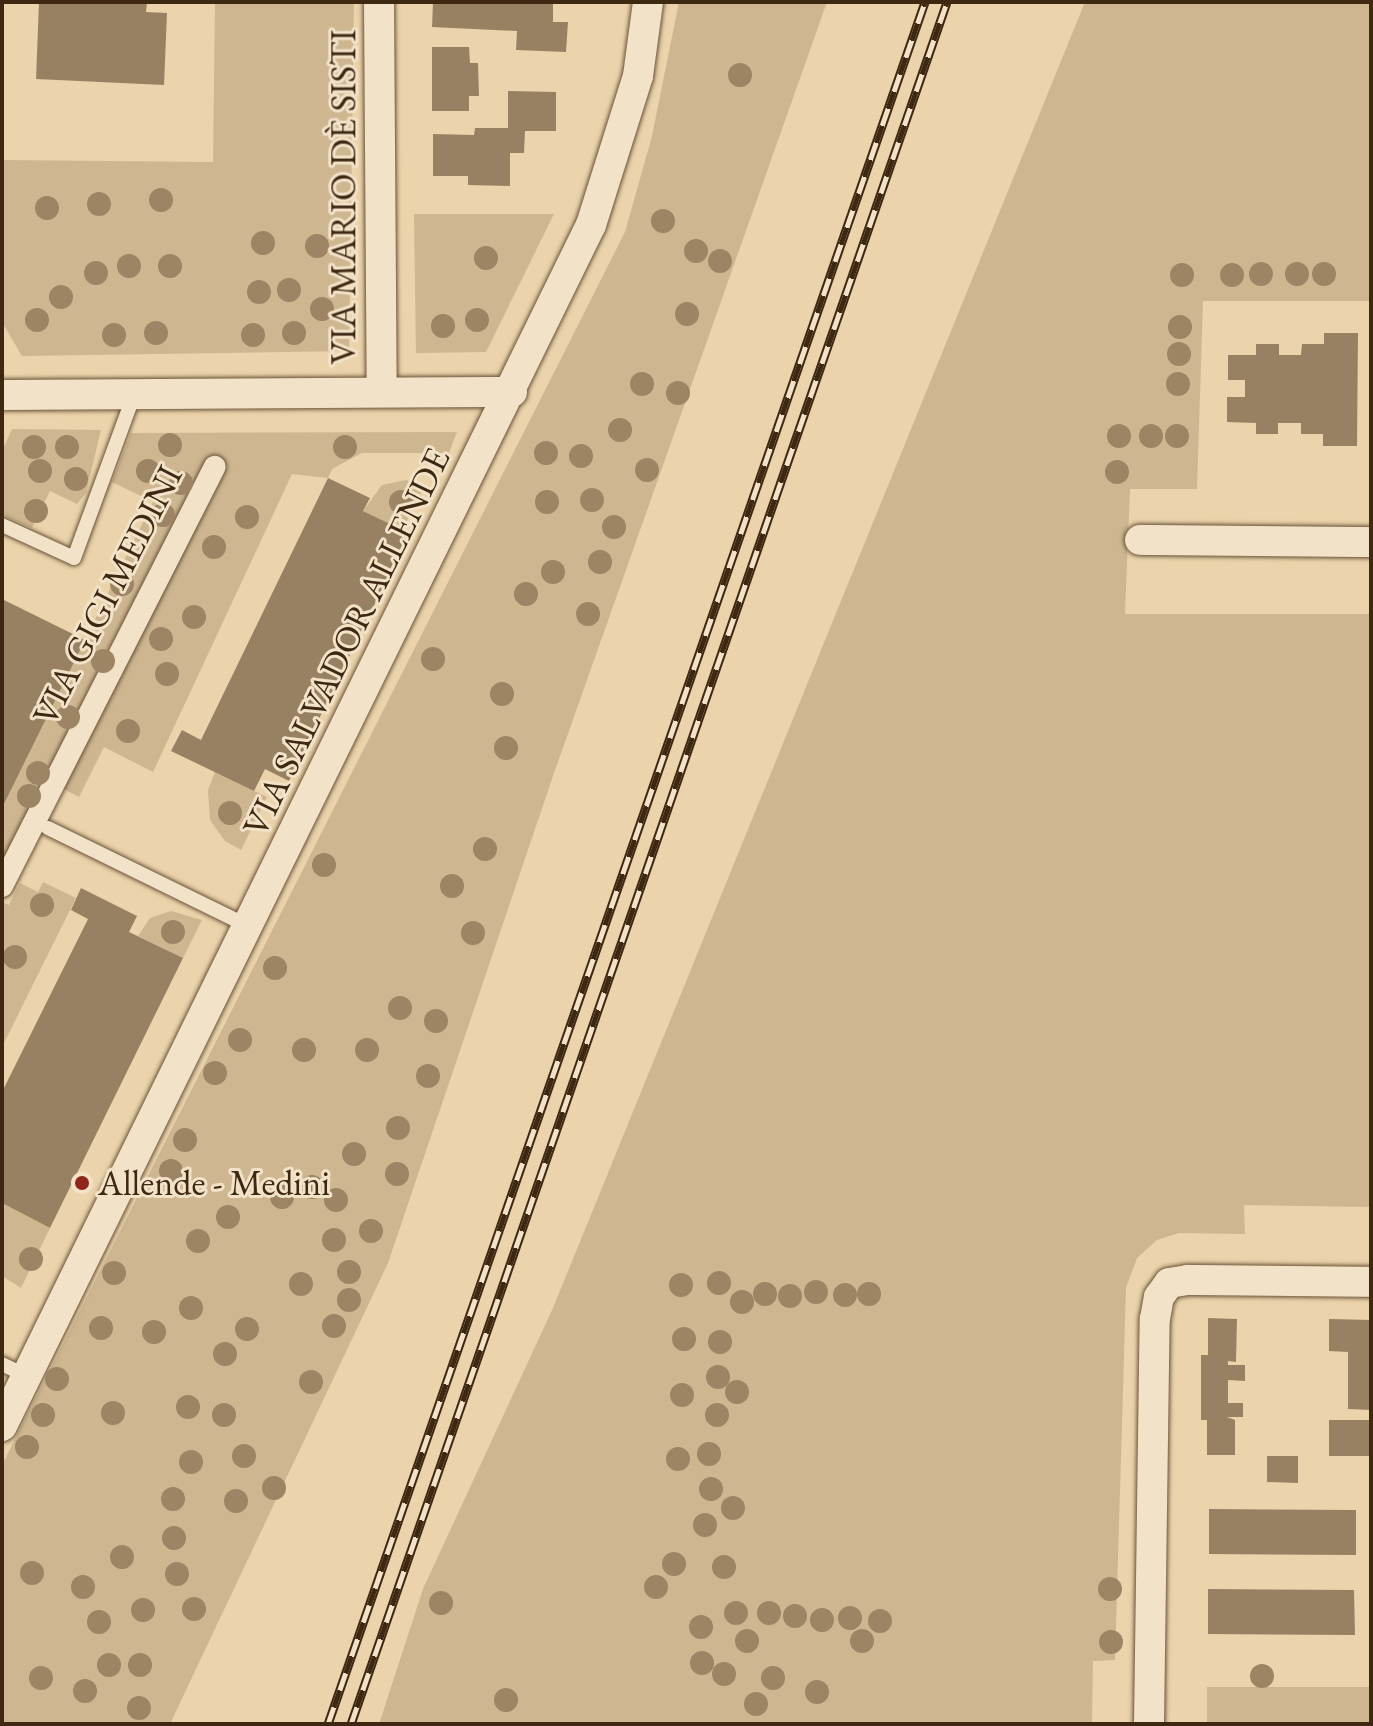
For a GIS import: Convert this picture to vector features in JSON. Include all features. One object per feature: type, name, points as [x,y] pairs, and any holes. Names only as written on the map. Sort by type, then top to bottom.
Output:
[{"type":"street","name":"VIA MARIO DÈ SISTI","points":[[379,2],[382,392]]},
{"type":"street","name":"VIA SALVADOR ALLENDE","points":[[2,1426],[14,1370],[248,926],[512,392],[591,225],[638,76],[648,2]]},
{"type":"street","points":[[2,395],[512,392]]},
{"type":"street","name":"VIA GIGI MEDINI","points":[[2,886],[215,467]]},
{"type":"street","points":[[1140,540],[1371,542]]},
{"type":"street","points":[[1149,1724],[1155,1319],[1159,1297],[1169,1283],[1188,1280],[1371,1282]]},
{"type":"lane","name":"VIA GIGI MEDINI","points":[[2,525],[74,558],[134,394]]},
{"type":"lane","points":[[48,828],[248,926]]},
{"type":"shaded area","points":[[215,2],[354,2],[349,351],[22,356],[2,322],[2,160],[213,162]]},
{"type":"shaded area","points":[[679,2],[827,2],[553,776],[388,1263],[170,1724],[2,1724],[2,1465],[625,232],[652,136]]},
{"type":"shaded area","points":[[1085,2],[1371,2],[1371,301],[1203,301],[1197,489],[1130,489],[1125,614],[1371,614],[1371,1207],[1244,1205],[1245,1234],[1179,1233],[1157,1240],[1137,1258],[1126,1288],[1115,1660],[1093,1661],[1092,1724],[379,1724],[423,1589],[553,1308]]},
{"type":"shaded area","points":[[414,214],[554,214],[486,352],[416,353]]},
{"type":"shaded area","points":[[12,429],[101,430],[86,493],[77,504],[50,491],[32,528],[2,515],[2,451]]},
{"type":"shaded area","points":[[457,432],[449,453],[362,453],[332,469],[328,478],[292,474],[153,772],[104,747],[79,797],[54,784],[2,886],[2,808],[153,502],[112,482],[131,433]]},
{"type":"shaded area","points":[[406,480],[425,486],[402,530],[363,511],[382,485]]},
{"type":"shaded area","points":[[215,772],[267,797],[241,850],[225,841],[210,820],[208,790]]},
{"type":"shaded area","points":[[43,882],[76,898],[2,1047],[2,902],[9,905],[20,883],[38,892]]},
{"type":"shaded area","points":[[171,911],[202,920],[183,958],[138,936],[150,918]]},
{"type":"shaded area","points":[[2,1203],[50,1228],[21,1288],[2,1276]]},
{"type":"shaded area","points":[[1207,1687],[1371,1687],[1371,1724],[1207,1724]]},
{"type":"building","points":[[39,2],[147,2],[146,12],[167,13],[164,85],[36,79]]},
{"type":"building","points":[[433,2],[553,2],[553,22],[568,22],[566,52],[516,50],[517,31],[432,27]]},
{"type":"building","points":[[432,47],[469,47],[470,63],[478,63],[479,96],[469,96],[469,111],[432,111]]},
{"type":"building","points":[[508,91],[556,92],[556,131],[525,131],[524,153],[510,153],[510,186],[468,185],[468,176],[433,176],[433,134],[474,135],[475,128],[508,128]]},
{"type":"building","points":[[1324,333],[1358,333],[1357,446],[1323,446],[1323,434],[1301,434],[1301,423],[1278,423],[1278,434],[1256,434],[1256,423],[1227,422],[1227,397],[1245,397],[1245,380],[1228,380],[1228,355],[1256,355],[1256,344],[1279,344],[1279,355],[1301,355],[1302,344],[1324,344]]},
{"type":"building","points":[[328,478],[370,498],[363,511],[409,533],[289,781],[265,769],[254,791],[171,751],[182,730],[201,740]]},
{"type":"building","points":[[2,599],[85,640],[2,808]]},
{"type":"building","points":[[81,888],[137,916],[129,932],[183,958],[50,1228],[2,1203],[2,1092],[88,919],[71,910]]},
{"type":"building","points":[[1208,1318],[1237,1319],[1236,1362],[1228,1361],[1228,1365],[1245,1365],[1245,1381],[1228,1380],[1228,1403],[1243,1403],[1243,1417],[1227,1417],[1235,1420],[1235,1455],[1207,1455],[1207,1420],[1201,1420],[1201,1355],[1208,1355]]},
{"type":"building","points":[[1329,1319],[1371,1320],[1371,1410],[1348,1409],[1348,1352],[1329,1351]]},
{"type":"building","points":[[1329,1420],[1371,1420],[1371,1456],[1329,1456]]},
{"type":"building","points":[[1267,1456],[1298,1456],[1298,1483],[1267,1482]]},
{"type":"building","points":[[1209,1509],[1356,1510],[1356,1555],[1209,1554]]},
{"type":"building","points":[[1208,1589],[1354,1590],[1355,1635],[1208,1634]]},
{"type":"railway","points":[[328,1724],[925,2]]},
{"type":"railway","points":[[351,1724],[947,2]]},
{"type":"place","name":"Allende - Medini","points":[[82,1183]]}]
